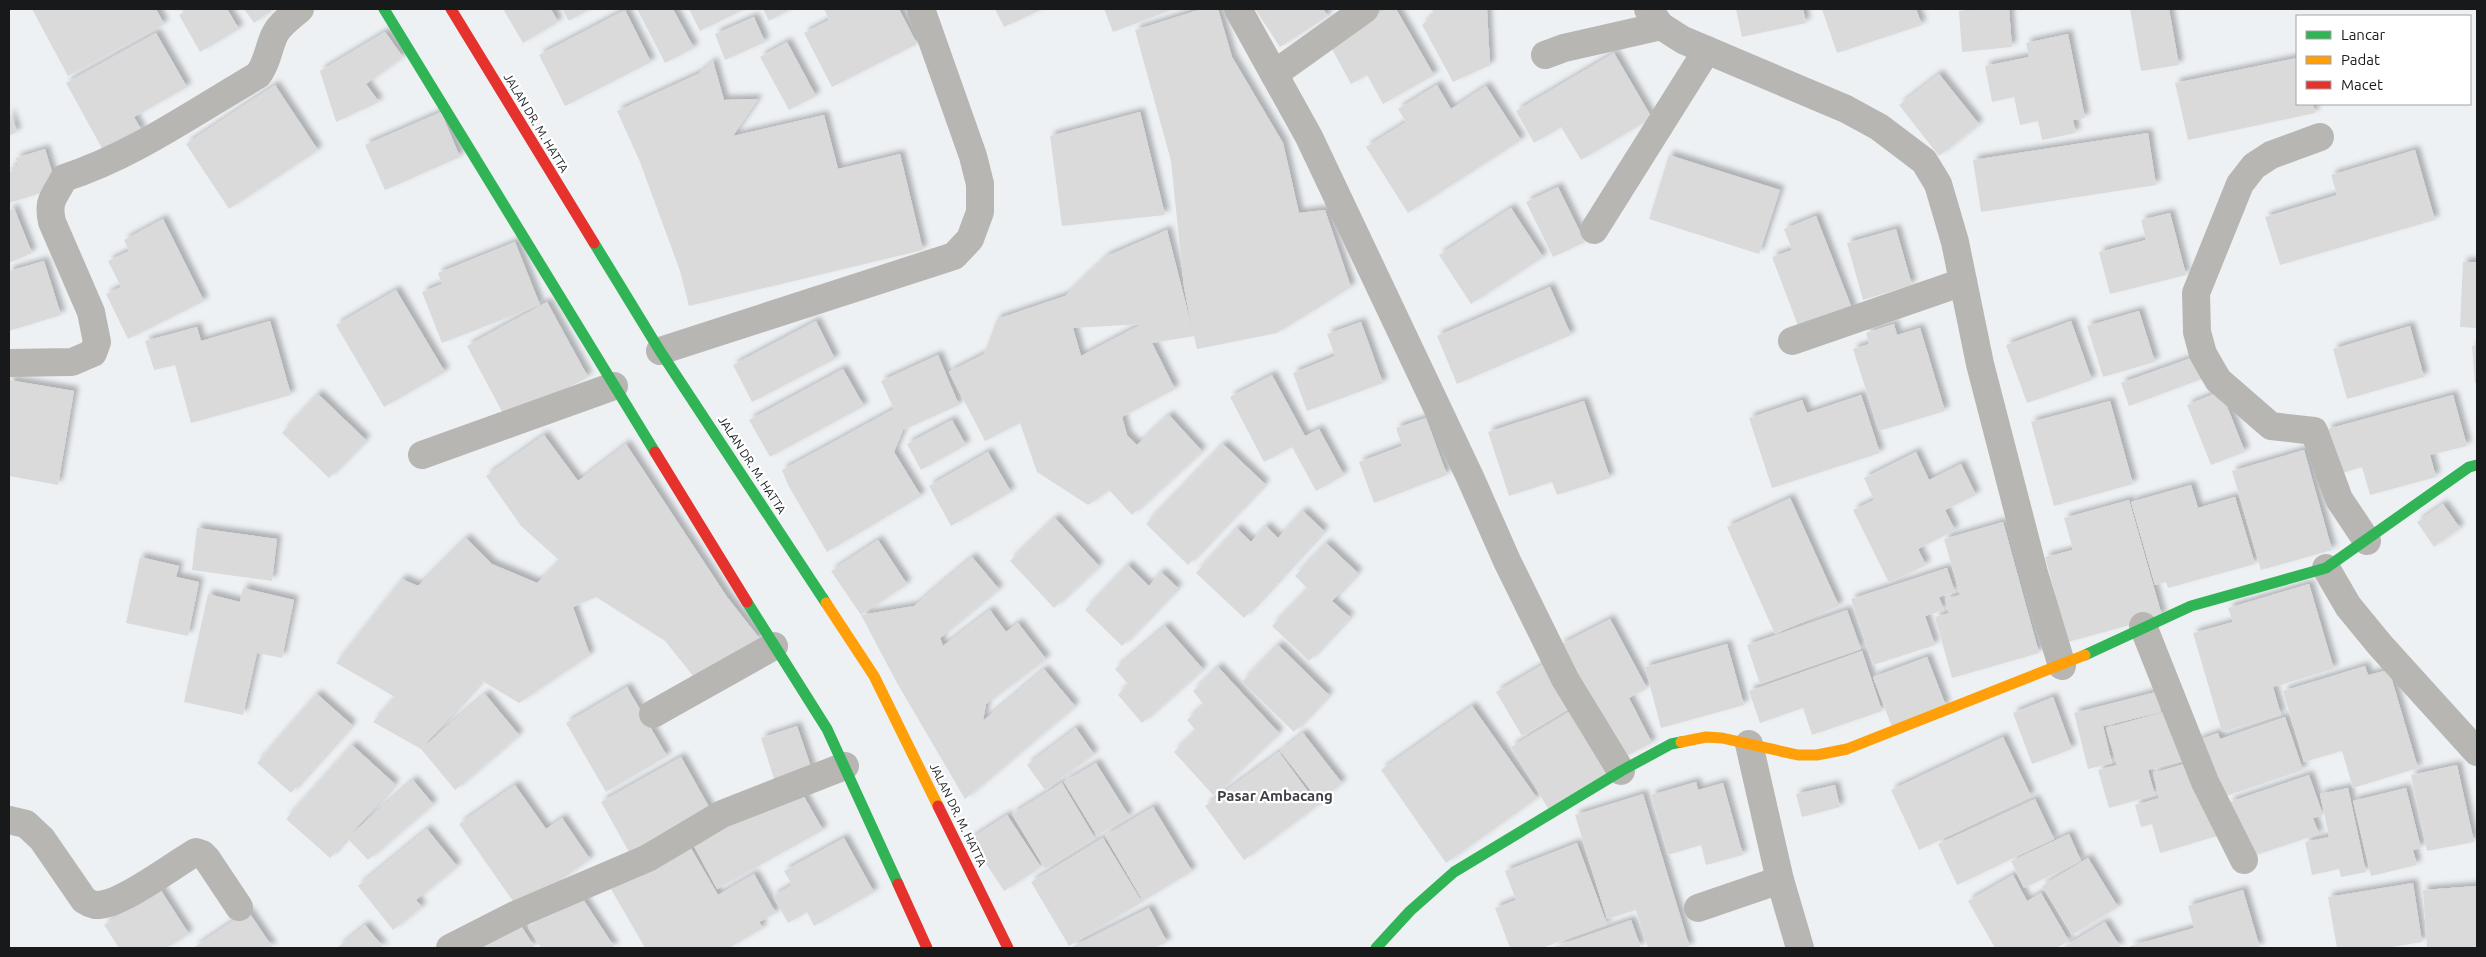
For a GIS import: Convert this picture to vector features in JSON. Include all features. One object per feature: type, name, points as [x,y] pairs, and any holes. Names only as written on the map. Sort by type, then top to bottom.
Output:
[{"type":"main road","points":[[384,9],[774,646],[827,728],[927,948]]},
{"type":"main road","name":"JALAN DR. M. HATTA","points":[[451,9],[660,351],[874,676],[1008,948]]},
{"type":"main road","points":[[1376,948],[1410,911],[1454,872],[1654,752],[1686,740],[1722,738],[1798,755],[1832,753],[2062,666],[2143,626],[2191,606],[2326,568],[2367,541],[2468,467],[2477,465]]},
{"type":"street","points":[[9,363],[72,362],[93,353],[97,342],[92,312],[50,216],[50,202],[64,178],[88,171],[118,156],[258,75],[264,68],[276,33],[282,24],[300,9]]},
{"type":"street","points":[[660,351],[954,256],[970,239],[980,212],[980,184],[973,156],[921,9]]},
{"type":"street","points":[[1238,9],[1309,137],[1470,477],[1507,562],[1561,671],[1621,771]]},
{"type":"street","points":[[1274,74],[1365,9]]},
{"type":"street","points":[[1546,55],[1654,18],[1707,50],[1846,109],[1879,127],[1924,161],[1938,184],[1946,207],[1980,364],[2026,544],[2062,666]]},
{"type":"street","points":[[1594,230],[1707,50]]},
{"type":"street","points":[[2320,137],[2271,155],[2254,166],[2240,184],[2196,293],[2197,332],[2203,354],[2218,380],[2271,426],[2314,431],[2339,499],[2367,541]]},
{"type":"street","points":[[1792,341],[1963,282]]},
{"type":"street","points":[[422,455],[614,386]]},
{"type":"street","points":[[2326,568],[2348,606],[2380,645],[2477,752]]},
{"type":"street","points":[[2143,626],[2206,782],[2244,860]]},
{"type":"street","points":[[653,714],[774,646]]},
{"type":"street","points":[[1749,744],[1780,880],[1800,948]]},
{"type":"street","points":[[450,948],[517,914],[648,858],[722,814],[845,766]]},
{"type":"street","points":[[9,820],[26,824],[42,839],[84,900],[94,905],[108,903],[123,897],[196,852],[202,854],[207,859],[239,907]]},
{"type":"street","points":[[1698,908],[1780,880]]},
{"type":"building","points":[[32,9],[156,9],[164,24],[68,76]]},
{"type":"building","points":[[189,9],[227,9],[239,29],[200,52],[179,15]]},
{"type":"building","points":[[244,9],[273,9],[254,23]]},
{"type":"building","points":[[503,9],[551,9],[558,22],[523,43]]},
{"type":"building","points":[[562,9],[590,9],[569,21]]},
{"type":"building","points":[[637,9],[673,9],[694,48],[665,63]]},
{"type":"building","points":[[689,9],[745,9],[700,31]]},
{"type":"building","points":[[763,9],[791,9],[769,21]]},
{"type":"building","points":[[824,9],[899,9],[917,44],[832,87],[804,33],[829,20]]},
{"type":"building","points":[[995,9],[1043,9],[1004,27]]},
{"type":"building","points":[[1104,9],[1174,9],[1113,32]]},
{"type":"building","points":[[1202,9],[1218,9],[1232,57],[1283,143],[1299,213],[1325,210],[1351,287],[1277,333],[1197,349],[1194,336],[1152,343],[1175,389],[1122,417],[1127,435],[1137,445],[1169,415],[1202,451],[1132,515],[1109,490],[1088,505],[1037,472],[1020,423],[985,441],[949,372],[984,354],[997,319],[1065,296],[1107,256],[1167,230],[1192,328],[1184,287],[1171,161],[1135,30]],"holes":[[[1142,324],[1081,356],[1073,328]]]},
{"type":"building","points":[[1255,9],[1323,9],[1328,16],[1280,47]]},
{"type":"building","points":[[1386,9],[1396,9],[1434,75],[1383,104],[1367,75],[1351,84],[1328,42]]},
{"type":"building","points":[[1432,9],[1487,9],[1490,65],[1453,82],[1422,25],[1434,14]]},
{"type":"building","points":[[1736,9],[1803,9],[1806,23],[1742,37]]},
{"type":"building","points":[[1822,9],[1916,9],[1922,25],[1837,53]]},
{"type":"building","points":[[2009,9],[2012,47],[1962,52],[1959,11]]},
{"type":"building","points":[[2130,9],[2169,9],[2179,65],[2141,71]]},
{"type":"building","points":[[625,10],[651,62],[565,106],[539,55]]},
{"type":"building","points":[[754,17],[765,42],[725,60],[715,34]]},
{"type":"building","points":[[385,32],[403,57],[366,84],[379,102],[336,122],[320,71]]},
{"type":"building","points":[[156,33],[187,87],[134,117],[142,131],[104,152],[66,83]]},
{"type":"building","points":[[2068,34],[2085,118],[2073,120],[2076,133],[2042,140],[2038,121],[2020,125],[2014,97],[1992,102],[1985,66],[2029,57],[2026,43]]},
{"type":"building","points":[[787,42],[816,96],[789,110],[760,57]]},
{"type":"building","points":[[1614,53],[1652,118],[1581,160],[1561,127],[1534,143],[1516,111]]},
{"type":"building","points":[[2296,58],[2296,105],[2313,105],[2315,113],[2188,140],[2175,83]]},
{"type":"building","points":[[713,61],[724,100],[758,99],[733,136],[824,115],[838,169],[900,154],[923,250],[689,306],[680,271],[640,162],[617,111],[698,74]]},
{"type":"building","points":[[1939,74],[1979,124],[1939,156],[1899,105]]},
{"type":"building","points":[[275,85],[318,150],[229,209],[186,144]]},
{"type":"building","points":[[1437,85],[1451,109],[1486,86],[1521,140],[1408,213],[1366,147],[1406,122],[1398,109]]},
{"type":"building","points":[[9,111],[17,132],[9,136]]},
{"type":"building","points":[[441,112],[460,157],[385,190],[365,145]]},
{"type":"building","points":[[1140,112],[1165,215],[1062,226],[1050,136]]},
{"type":"building","points":[[2148,133],[2156,185],[1981,212],[1973,160]]},
{"type":"building","points":[[45,149],[57,188],[9,203],[9,172],[12,171],[11,167],[18,165],[16,158]]},
{"type":"building","points":[[2415,150],[2435,220],[2280,265],[2265,217],[2337,195],[2331,175]]},
{"type":"building","points":[[1669,155],[1780,190],[1759,254],[1649,219]]},
{"type":"building","points":[[1558,187],[1585,242],[1553,257],[1526,202]]},
{"type":"building","points":[[14,208],[32,253],[9,263],[9,211]]},
{"type":"building","points":[[1511,208],[1543,257],[1471,304],[1439,255]]},
{"type":"building","points":[[2170,213],[2186,275],[2110,294],[2099,252],[2146,240],[2141,220]]},
{"type":"building","points":[[1816,216],[1853,311],[1800,331],[1772,257],[1792,250],[1784,229]]},
{"type":"building","points":[[163,219],[204,301],[128,339],[106,294],[121,287],[108,261],[129,251],[124,240]]},
{"type":"building","points":[[1896,229],[1912,285],[1863,300],[1847,243]]},
{"type":"building","points":[[515,242],[540,305],[442,343],[422,292],[442,284],[438,273]]},
{"type":"building","points":[[44,261],[61,315],[9,331],[9,271]]},
{"type":"building","points":[[2463,262],[2477,262],[2477,328],[2460,327]]},
{"type":"building","points":[[1550,287],[1571,335],[1457,384],[1437,336]]},
{"type":"building","points":[[396,290],[445,372],[384,407],[336,325]]},
{"type":"building","points":[[547,302],[588,377],[507,421],[467,346]]},
{"type":"building","points":[[2139,311],[2155,362],[2103,377],[2087,326]]},
{"type":"building","points":[[270,321],[291,395],[191,423],[175,365],[154,370],[145,341],[197,327],[201,341]]},
{"type":"building","points":[[816,321],[835,359],[752,402],[733,365]]},
{"type":"building","points":[[2071,321],[2092,380],[2027,403],[2006,345]]},
{"type":"building","points":[[1361,322],[1383,383],[1307,411],[1293,373],[1335,356],[1327,334]]},
{"type":"building","points":[[1894,324],[1897,335],[1920,328],[1945,411],[1879,431],[1853,349],[1869,344],[1866,333]]},
{"type":"building","points":[[2410,326],[2424,377],[2347,399],[2333,349]]},
{"type":"building","points":[[2472,346],[2477,346],[2477,383],[2475,383]]},
{"type":"building","points":[[938,355],[959,405],[903,430],[894,452],[921,496],[827,552],[788,485],[782,470],[894,409],[881,381]]},
{"type":"building","points":[[2194,357],[2202,379],[2129,406],[2121,383]]},
{"type":"building","points":[[843,369],[864,406],[770,457],[749,420]]},
{"type":"building","points":[[1272,375],[1305,436],[1319,429],[1344,475],[1316,491],[1292,447],[1264,462],[1230,397]]},
{"type":"building","points":[[9,380],[74,391],[58,485],[9,476]]},
{"type":"building","points":[[2221,391],[2245,452],[2211,465],[2187,405]]},
{"type":"building","points":[[318,394],[366,440],[329,478],[282,433]]},
{"type":"building","points":[[1861,395],[1880,453],[1772,488],[1749,418],[1802,400],[1807,413]]},
{"type":"building","points":[[2453,395],[2467,446],[2430,455],[2436,477],[2370,495],[2362,467],[2339,474],[2327,429]]},
{"type":"building","points":[[1584,401],[1610,478],[1557,495],[1552,482],[1509,496],[1488,432]]},
{"type":"building","points":[[2110,401],[2133,484],[2054,506],[2031,422]]},
{"type":"building","points":[[1426,418],[1447,475],[1374,503],[1359,462],[1402,446],[1396,428]]},
{"type":"building","points":[[952,420],[966,445],[921,470],[907,444]]},
{"type":"building","points":[[544,435],[578,481],[626,444],[727,597],[760,639],[698,682],[665,641],[596,597],[573,607],[590,655],[519,703],[482,681],[421,749],[373,722],[395,697],[336,663],[402,579],[418,586],[466,538],[492,564],[537,583],[560,561],[521,526],[486,476]]},
{"type":"building","points":[[1223,444],[1265,484],[1188,565],[1146,524]]},
{"type":"building","points":[[2304,450],[2332,550],[2261,570],[2232,471]]},
{"type":"building","points":[[988,452],[1011,492],[951,526],[929,486]]},
{"type":"building","points":[[1916,452],[1929,480],[1961,464],[1976,495],[1945,510],[1955,530],[1918,549],[1926,565],[1889,583],[1853,510],[1874,500],[1864,478]]},
{"type":"building","points":[[2191,485],[2198,508],[2235,497],[2255,564],[2168,588],[2166,582],[2155,585],[2131,502]]},
{"type":"building","points":[[1790,498],[1839,606],[1775,634],[1727,527]]},
{"type":"building","points":[[2129,500],[2162,616],[2068,642],[2045,557],[2073,550],[2064,518]]},
{"type":"building","points":[[2443,504],[2460,528],[2434,547],[2417,522]]},
{"type":"building","points":[[1303,511],[1324,531],[1244,618],[1196,573],[1237,528],[1251,542],[1266,526],[1278,538]]},
{"type":"building","points":[[1055,518],[1099,566],[1054,608],[1010,561]]},
{"type":"building","points":[[2003,522],[2039,653],[1952,678],[1935,617],[1949,613],[1945,599],[1960,595],[1944,539]]},
{"type":"building","points":[[197,528],[277,539],[272,581],[192,570]]},
{"type":"building","points":[[878,540],[907,584],[861,615],[831,571]]},
{"type":"building","points":[[1326,543],[1358,573],[1332,601],[1350,617],[1309,661],[1272,626],[1308,589],[1295,576]]},
{"type":"building","points":[[140,557],[179,566],[176,577],[199,582],[188,636],[126,623]]},
{"type":"building","points":[[972,557],[999,589],[940,638],[943,646],[990,610],[1006,632],[1018,623],[1046,659],[986,704],[983,721],[1044,669],[1075,706],[965,799],[897,683],[861,615],[914,606]]},
{"type":"building","points":[[1128,565],[1149,586],[1161,572],[1178,588],[1122,646],[1085,610]]},
{"type":"building","points":[[1947,568],[1955,592],[1939,597],[1944,610],[1925,616],[1935,645],[1873,665],[1851,599]]},
{"type":"building","points":[[2309,584],[2334,669],[2273,687],[2281,715],[2222,732],[2193,633],[2233,622],[2228,608]]},
{"type":"building","points":[[243,588],[294,600],[282,658],[257,653],[243,715],[184,702],[208,594],[240,602]]},
{"type":"building","points":[[1847,610],[1861,649],[1760,684],[1747,645]]},
{"type":"building","points":[[1610,619],[1647,688],[1629,698],[1652,743],[1620,759],[1560,645]]},
{"type":"building","points":[[1165,626],[1203,669],[1142,723],[1118,695],[1128,684],[1115,669]]},
{"type":"building","points":[[1727,644],[1744,705],[1661,728],[1645,667]]},
{"type":"building","points":[[1278,645],[1329,695],[1294,732],[1242,682]]},
{"type":"building","points":[[1862,651],[1882,711],[1812,735],[1803,708],[1760,723],[1749,691]]},
{"type":"building","points":[[1927,657],[1946,706],[1892,727],[1873,677]]},
{"type":"building","points":[[1549,661],[1575,705],[1522,736],[1496,692]]},
{"type":"building","points":[[2365,666],[2368,675],[2389,670],[2418,768],[2353,788],[2342,751],[2304,762],[2283,691]]},
{"type":"building","points":[[1218,667],[1279,733],[1213,795],[1174,752],[1196,731],[1187,720],[1204,705],[1193,691]]},
{"type":"building","points":[[627,687],[667,756],[606,792],[566,723]]},
{"type":"building","points":[[2156,692],[2161,712],[2103,726],[2112,763],[2088,769],[2074,713]]},
{"type":"building","points":[[317,694],[352,725],[291,793],[257,763]]},
{"type":"building","points":[[485,694],[519,735],[455,790],[421,749]]},
{"type":"building","points":[[2053,697],[2072,749],[2032,764],[2013,713]]},
{"type":"building","points":[[1472,706],[1537,798],[1446,863],[1381,770]]},
{"type":"building","points":[[1577,707],[1615,770],[1549,810],[1511,747]]},
{"type":"building","points":[[2171,710],[2185,760],[2148,770],[2155,795],[2109,808],[2098,770],[2117,765],[2106,728]]},
{"type":"building","points":[[2285,717],[2303,770],[2223,797],[2196,741],[2218,733],[2220,739]]},
{"type":"building","points":[[797,726],[812,770],[775,782],[761,738]]},
{"type":"building","points":[[1076,728],[1094,754],[1045,790],[1027,765]]},
{"type":"building","points":[[1303,733],[1342,783],[1319,801],[1280,751]]},
{"type":"building","points":[[2003,737],[2031,796],[1919,850],[1891,790]]},
{"type":"building","points":[[352,745],[395,784],[330,858],[286,819]]},
{"type":"building","points":[[1279,752],[1318,805],[1244,860],[1205,806]]},
{"type":"building","points":[[681,757],[713,814],[633,859],[601,802]]},
{"type":"building","points":[[2195,761],[2217,836],[2160,853],[2152,824],[2141,827],[2135,805],[2159,798],[2153,773]]},
{"type":"building","points":[[1096,763],[1129,816],[1097,836],[1064,782]]},
{"type":"building","points":[[2457,765],[2474,842],[2427,851],[2411,775]]},
{"type":"building","points":[[2309,775],[2323,815],[2313,818],[2319,834],[2247,858],[2229,802]]},
{"type":"building","points":[[413,780],[433,804],[368,860],[347,838]]},
{"type":"building","points":[[1696,782],[1698,790],[1723,783],[1743,855],[1706,865],[1701,845],[1668,855],[1651,795]]},
{"type":"building","points":[[1062,783],[1095,838],[1045,869],[1012,814]]},
{"type":"building","points":[[515,785],[546,829],[562,818],[590,859],[519,910],[459,824]]},
{"type":"building","points":[[1835,785],[1840,807],[1802,817],[1796,794]]},
{"type":"building","points":[[798,786],[823,830],[717,889],[693,844]]},
{"type":"building","points":[[2348,788],[2366,872],[2341,877],[2339,869],[2312,875],[2305,842],[2329,837],[2320,794]]},
{"type":"building","points":[[2406,788],[2421,848],[2413,850],[2417,865],[2371,876],[2353,801]]},
{"type":"building","points":[[1643,794],[1690,948],[1648,948],[1636,910],[1607,919],[1575,815]]},
{"type":"building","points":[[2035,799],[2054,839],[1957,885],[1938,844]]},
{"type":"building","points":[[1153,807],[1192,871],[1143,901],[1105,836]]},
{"type":"building","points":[[1007,815],[1041,867],[1004,891],[970,839]]},
{"type":"building","points":[[427,829],[457,866],[416,900],[422,907],[393,930],[358,886]]},
{"type":"building","points":[[2069,834],[2081,861],[2024,888],[2011,861]]},
{"type":"building","points":[[844,838],[874,892],[814,926],[807,912],[788,923],[773,896],[792,885],[784,871]]},
{"type":"building","points":[[1103,838],[1142,902],[1069,946],[1031,882]]},
{"type":"building","points":[[1577,843],[1607,924],[1542,948],[1510,948],[1495,908],[1516,900],[1505,871]]},
{"type":"building","points":[[689,845],[718,895],[754,874],[776,913],[759,922],[763,928],[729,948],[645,948],[611,889]]},
{"type":"building","points":[[2088,858],[2118,907],[2072,935],[2042,886]]},
{"type":"building","points":[[2013,875],[2027,901],[2041,893],[2069,941],[2056,948],[1995,948],[1968,901]]},
{"type":"building","points":[[2413,883],[2422,942],[2387,948],[2337,948],[2328,897]]},
{"type":"building","points":[[2477,886],[2477,948],[2427,948],[2423,890]]},
{"type":"building","points":[[160,889],[189,934],[167,948],[119,948],[104,925]]},
{"type":"building","points":[[2243,890],[2260,948],[2131,948],[2130,946],[2194,928],[2188,906]]},
{"type":"building","points":[[579,893],[615,948],[541,948],[528,927]]},
{"type":"building","points":[[1149,908],[1167,942],[1155,948],[1070,948]]},
{"type":"building","points":[[248,911],[273,948],[193,948]]},
{"type":"building","points":[[517,919],[535,948],[472,948]]},
{"type":"building","points":[[1631,920],[1641,948],[1551,948]]},
{"type":"building","points":[[2105,922],[2121,948],[2062,948]]},
{"type":"building","points":[[365,925],[384,948],[337,948]]},
{"type":"traffic: fast","points":[[384,9],[655,452]]},
{"type":"traffic: fast","points":[[594,243],[660,351],[826,603]]},
{"type":"traffic: fast","points":[[2085,655],[2191,606],[2326,568],[2469,467],[2477,465]]},
{"type":"traffic: fast","points":[[747,602],[827,729],[898,884]]},
{"type":"traffic: fast","points":[[1376,948],[1410,911],[1454,872],[1621,771],[1671,744],[1681,742]]},
{"type":"traffic: slow","points":[[826,603],[874,676],[938,806]]},
{"type":"traffic: slow","points":[[1681,742],[1706,737],[1722,738],[1798,755],[1817,755],[1847,749],[2085,655]]},
{"type":"traffic: jam","points":[[451,9],[594,243]]},
{"type":"traffic: jam","points":[[655,452],[747,602]]},
{"type":"traffic: jam","points":[[938,806],[1008,948]]},
{"type":"traffic: jam","points":[[898,884],[927,948]]},
{"type":"district","name":"Pasar Ambacang","points":[[1275,796]]}]
